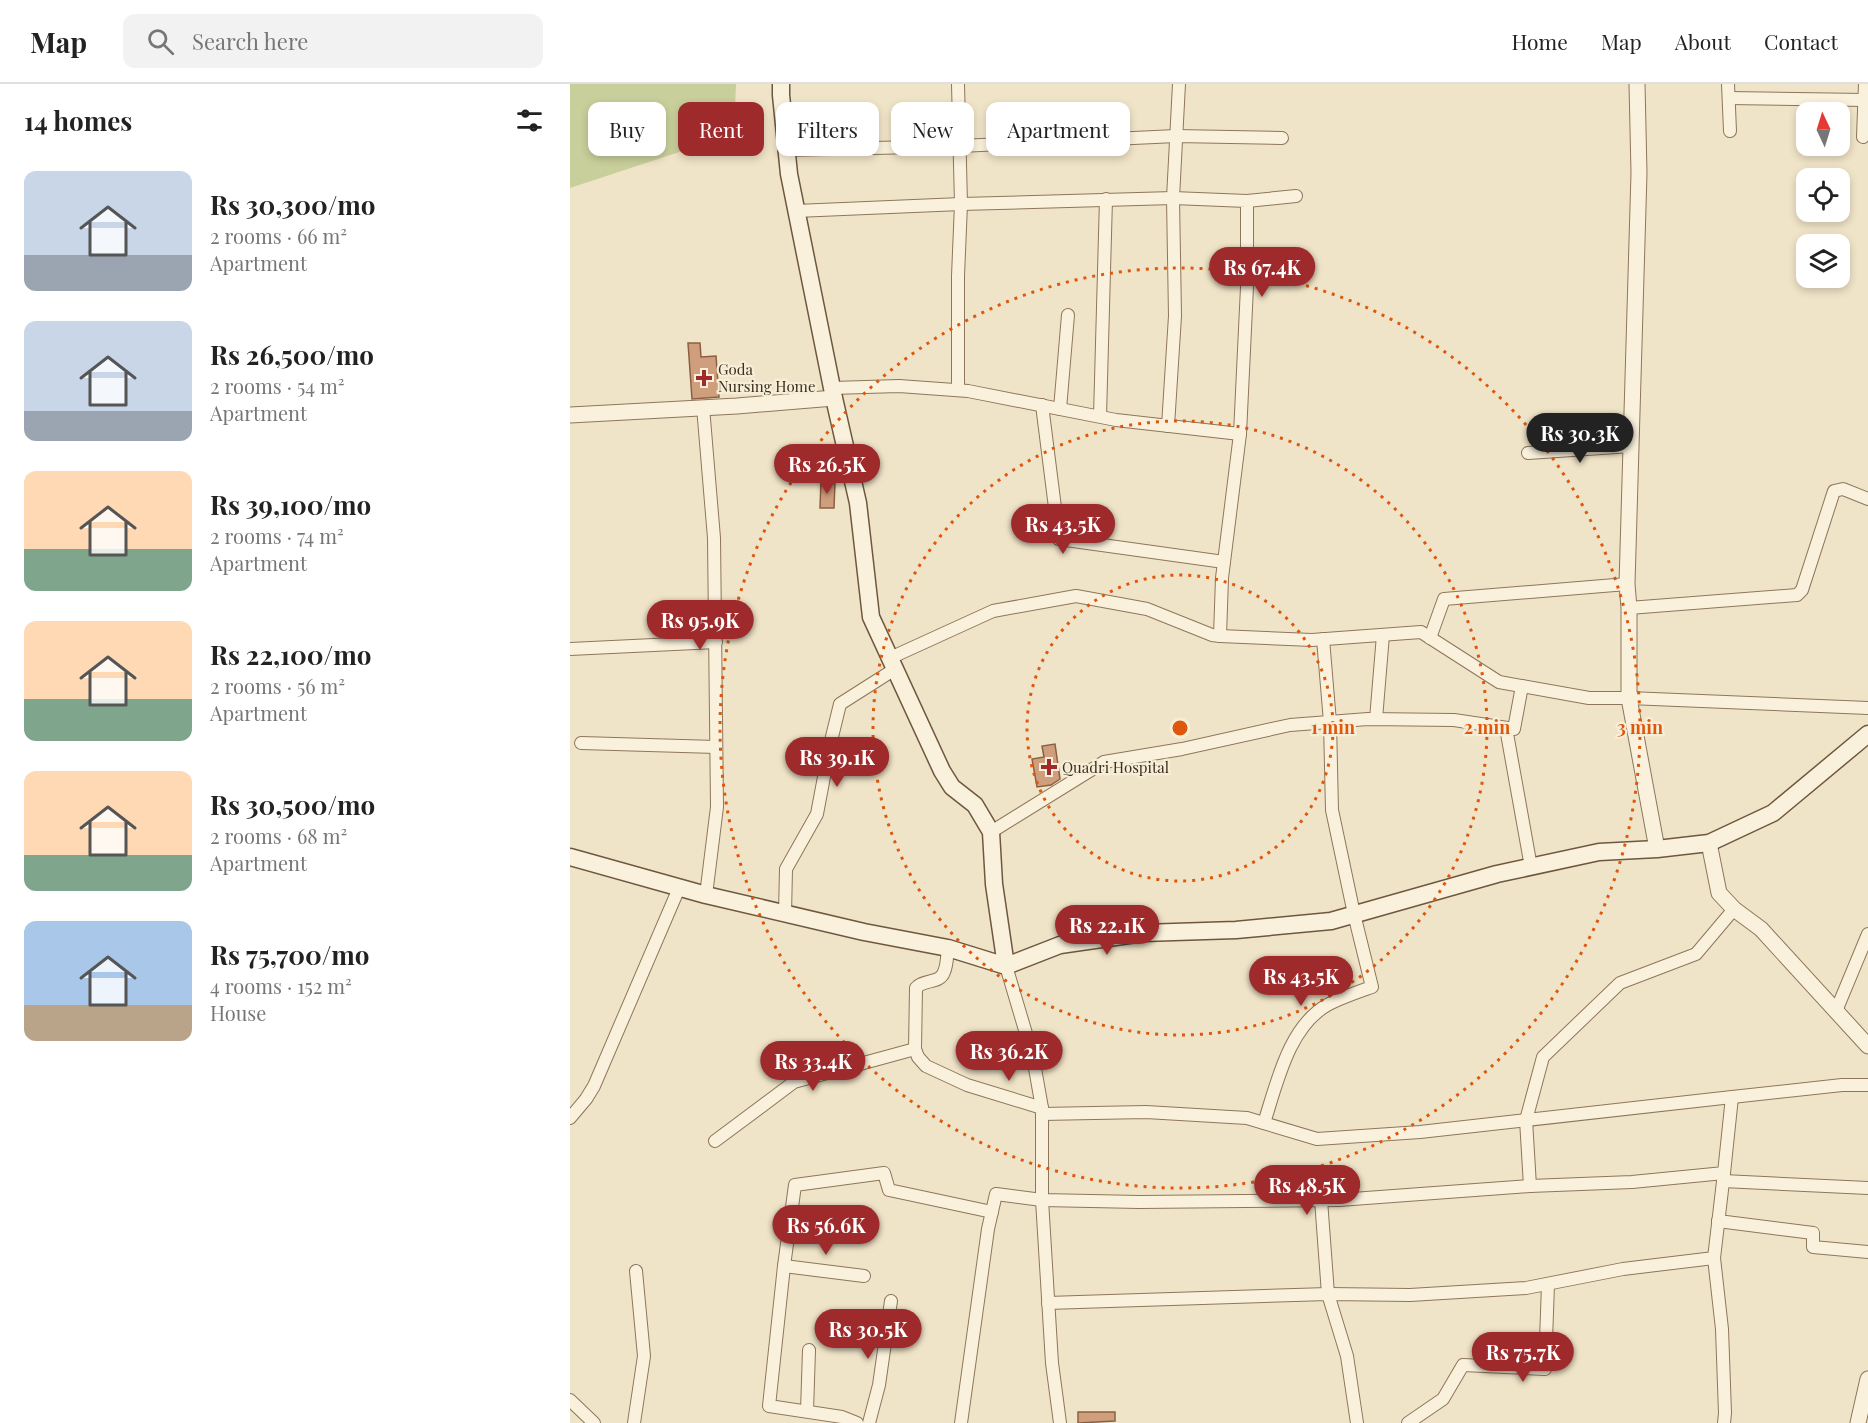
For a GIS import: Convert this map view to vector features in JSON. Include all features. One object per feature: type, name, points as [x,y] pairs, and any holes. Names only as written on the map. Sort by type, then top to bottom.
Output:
[{"type":"main road","points":[[781,84],[782,102]]},
{"type":"main road","points":[[787,156],[833,393],[858,503],[871,617],[942,771],[952,787],[975,805],[991,832],[994,884],[1006,966]]},
{"type":"main road","points":[[570,857],[706,895],[948,948],[1006,966],[1060,945],[1143,933],[1236,930],[1331,921],[1497,874],[1599,852],[1709,843],[1773,813],[1868,734]]},
{"type":"street","points":[[958,84],[959,102]]},
{"type":"street","points":[[1168,426],[1176,316],[1173,198],[1179,84]]},
{"type":"street","points":[[1637,84],[1639,173],[1627,584],[1629,698],[1657,849]]},
{"type":"street","points":[[1728,84],[1730,131]]},
{"type":"street","points":[[1863,137],[1865,84]]},
{"type":"street","points":[[1729,98],[1865,100]]},
{"type":"street","points":[[974,145],[1176,136],[1282,138]]},
{"type":"street","points":[[958,390],[958,276],[962,204],[960,156]]},
{"type":"street","points":[[796,211],[1173,198],[1247,201],[1296,196]]},
{"type":"street","points":[[1100,416],[1106,200]]},
{"type":"street","points":[[1220,636],[1221,586],[1240,434],[1247,287],[1247,201]]},
{"type":"street","points":[[1060,409],[1068,315]]},
{"type":"street","points":[[570,415],[703,407],[899,386],[958,390],[1100,416],[1240,434]]},
{"type":"street","points":[[1042,405],[1059,539],[1224,562]]},
{"type":"street","points":[[703,407],[714,538],[716,642],[717,807],[706,895]]},
{"type":"street","points":[[1528,453],[1631,446]]},
{"type":"street","points":[[1629,608],[1797,595],[1802,590],[1834,491],[1843,489],[1868,499]]},
{"type":"street","points":[[1430,638],[1444,599],[1627,584]]},
{"type":"street","points":[[786,914],[786,869],[817,814],[840,704],[892,664],[993,611],[1076,596],[1147,609],[1212,635],[1220,636],[1323,639],[1421,632],[1499,682],[1589,698],[1868,708]]},
{"type":"street","points":[[1376,719],[1383,635]]},
{"type":"street","points":[[1264,1123],[1282,1065],[1304,1024],[1328,1005],[1372,987],[1332,810],[1330,722],[1323,639]]},
{"type":"street","points":[[570,648],[716,642]]},
{"type":"street","points":[[991,832],[1104,762],[1182,749],[1290,725],[1376,719],[1454,720],[1514,729],[1522,686]]},
{"type":"street","points":[[1506,728],[1531,867]]},
{"type":"street","points":[[581,743],[716,747]]},
{"type":"street","points":[[1709,843],[1719,893],[1734,909],[1761,929],[1868,1046]]},
{"type":"street","points":[[570,1118],[594,1086],[679,888]]},
{"type":"street","points":[[1530,1186],[1526,1120],[1543,1057],[1620,983],[1696,954],[1734,909]]},
{"type":"street","points":[[1836,1011],[1868,934]]},
{"type":"street","points":[[948,948],[945,972],[942,976],[937,980],[919,984],[916,988],[915,1049],[918,1058],[926,1066],[968,1085],[1042,1111],[1146,1112],[1247,1118],[1317,1139],[1420,1132],[1842,1085],[1868,1085]]},
{"type":"street","points":[[1006,966],[1033,1057],[1042,1111],[1042,1200],[1052,1363],[1060,1423]]},
{"type":"street","points":[[715,1141],[794,1082],[915,1049]]},
{"type":"street","points":[[1724,1423],[1722,1329],[1714,1258],[1732,1097]]},
{"type":"street","points":[[857,1423],[843,1417],[769,1406],[795,1185],[884,1173],[889,1191],[992,1212]]},
{"type":"street","points":[[961,1423],[996,1194],[1042,1200],[1139,1202],[1321,1200],[1530,1186],[1723,1177],[1868,1188]]},
{"type":"street","points":[[1321,1200],[1328,1294],[1347,1356],[1357,1423]]},
{"type":"street","points":[[1718,1221],[1813,1233],[1813,1247],[1868,1252]]},
{"type":"street","points":[[1048,1302],[1328,1294],[1410,1296],[1526,1288],[1623,1269],[1714,1258]]},
{"type":"street","points":[[784,1266],[864,1276]]},
{"type":"street","points":[[634,1423],[644,1356],[636,1271]]},
{"type":"street","points":[[1408,1423],[1443,1399],[1463,1365],[1545,1369],[1548,1284]]},
{"type":"street","points":[[869,1423],[879,1385],[891,1301]]},
{"type":"street","points":[[807,1412],[809,1350]]},
{"type":"street","points":[[1858,1423],[1868,1379]]},
{"type":"street","points":[[570,1400],[590,1419]]},
{"type":"green space","points":[[570,84],[736,84],[735,102],[678,102],[678,152],[570,188]]},
{"type":"building","points":[[688,343],[700,343],[701,357],[716,356],[719,397],[692,399]]},
{"type":"building","points":[[821,481],[835,482],[834,508],[820,508]]},
{"type":"building","points":[[1055,744],[1060,779],[1051,785],[1037,787],[1032,759],[1044,757],[1042,746]]},
{"type":"building","points":[[1078,1412],[1115,1412],[1115,1421],[1078,1423]]},
{"type":"place","name":"Goda Nursing Home","points":[[704,378]]},
{"type":"place","name":"Quadri Hospital","points":[[1049,767]]}]
